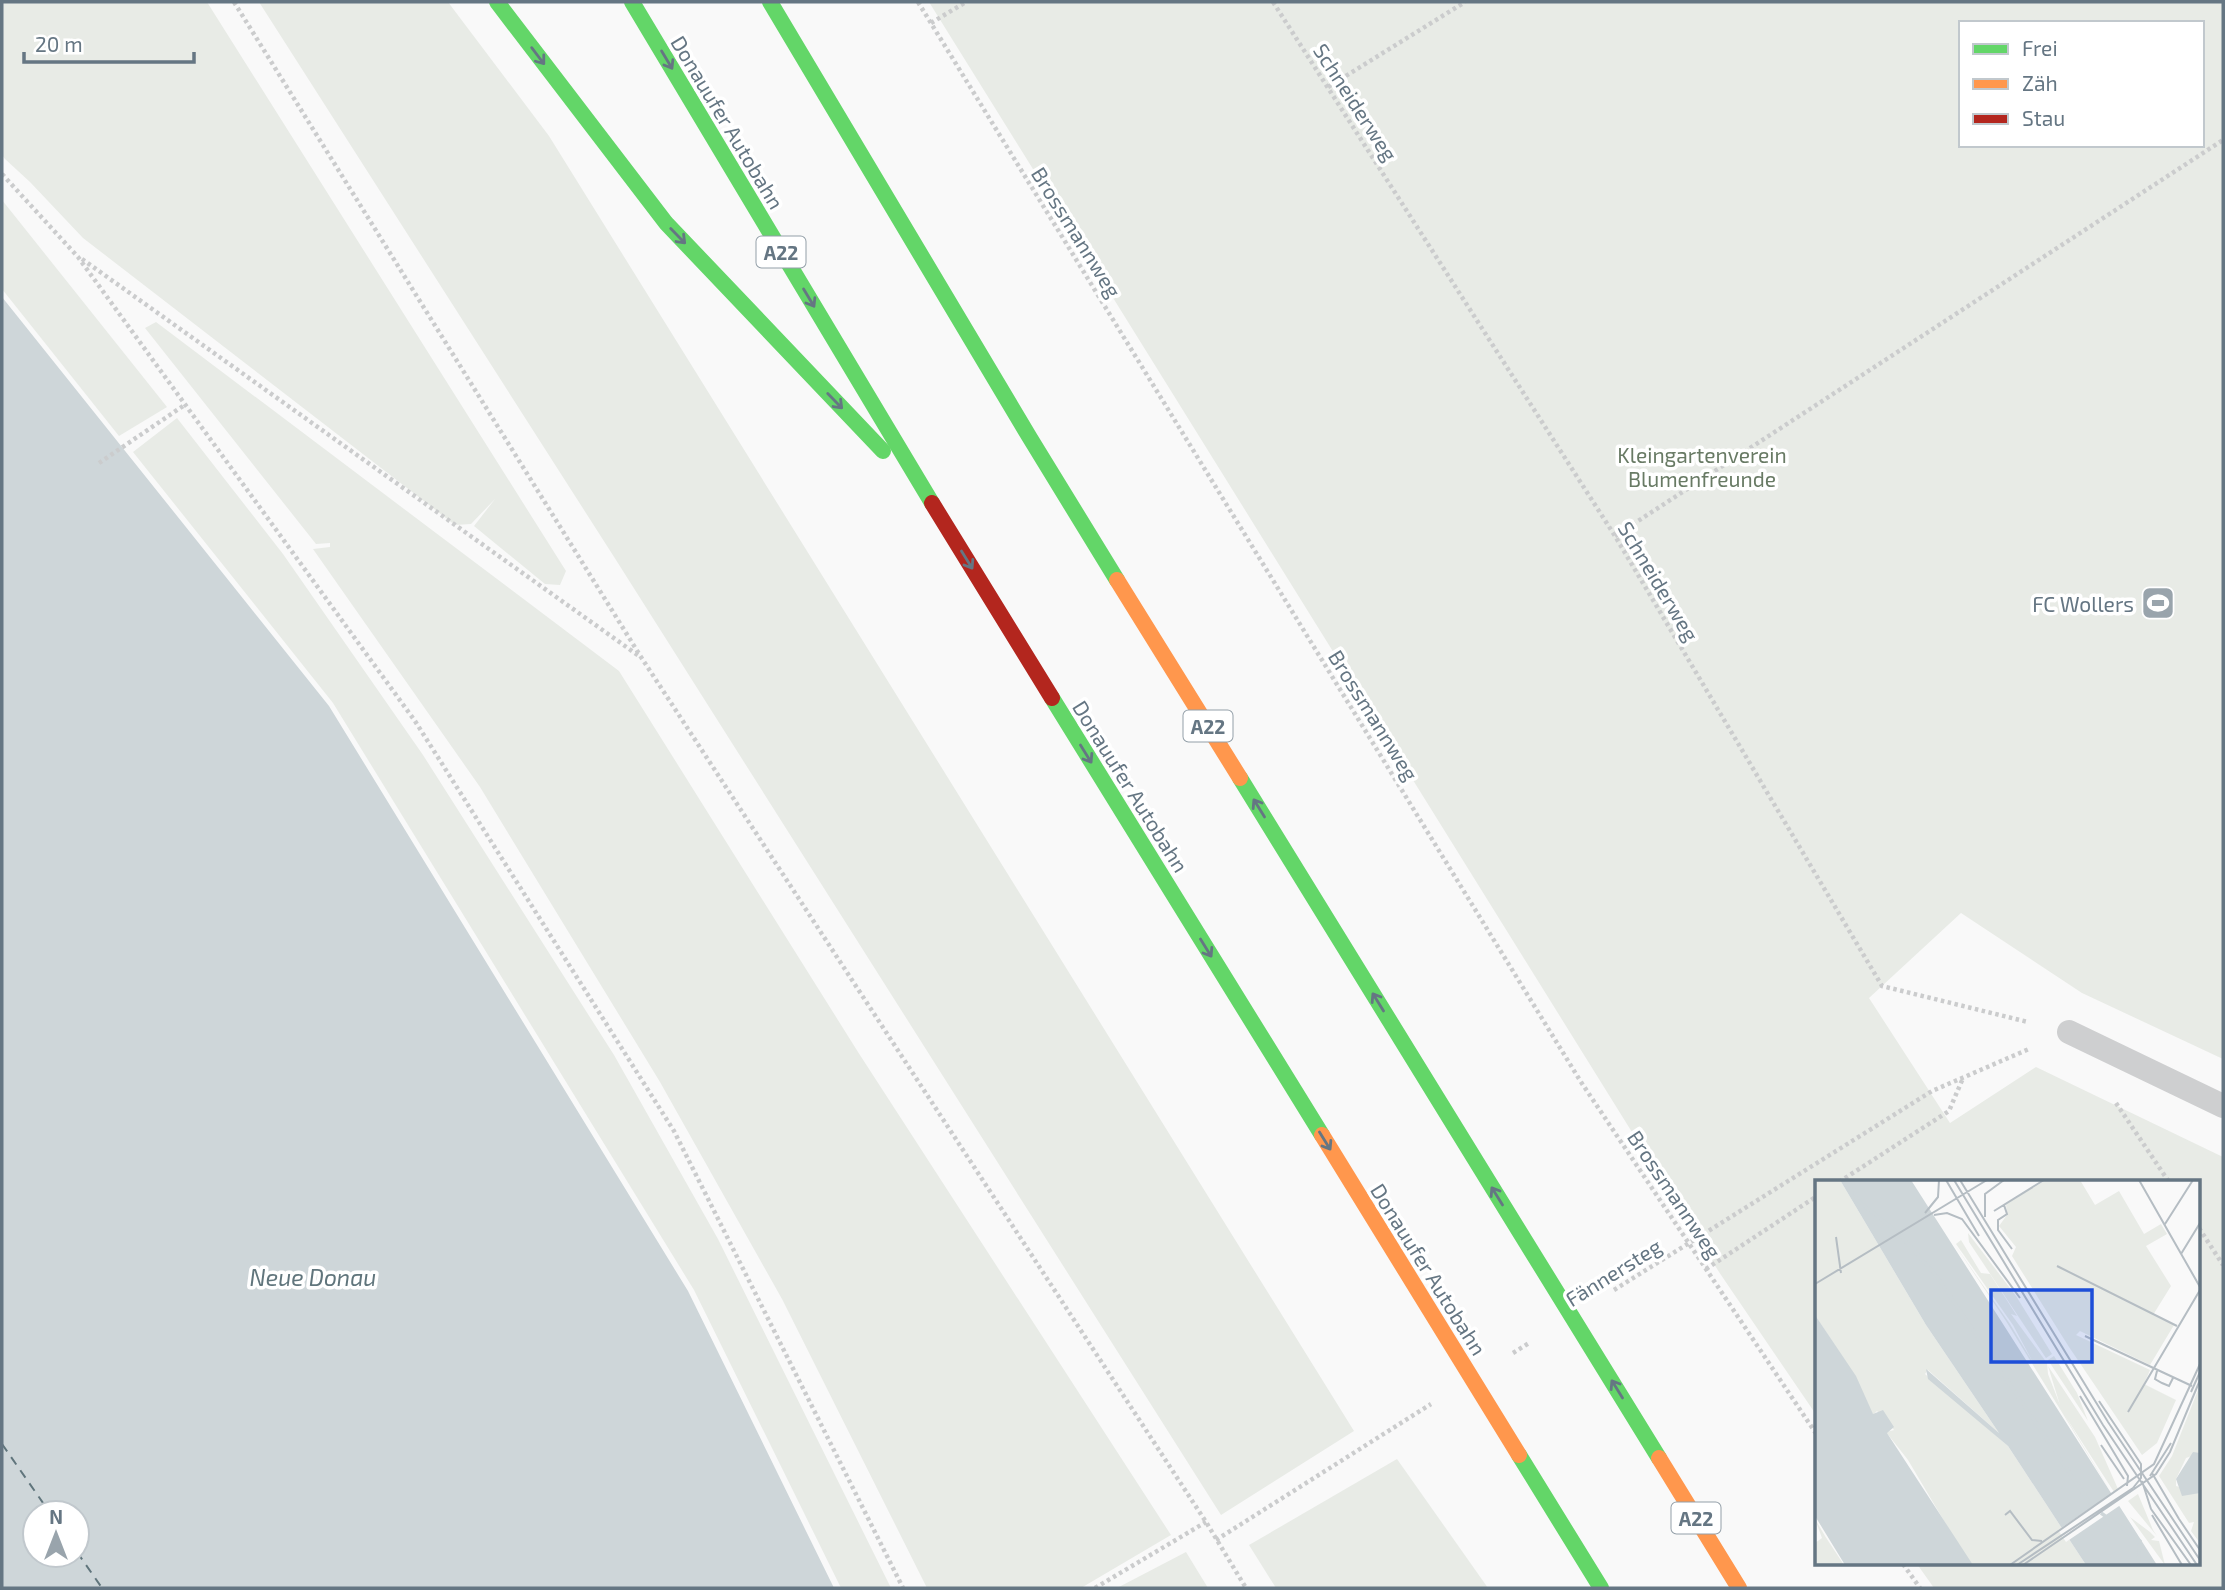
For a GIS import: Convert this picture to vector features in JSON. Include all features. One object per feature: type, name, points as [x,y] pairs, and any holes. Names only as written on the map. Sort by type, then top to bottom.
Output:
[{"type":"highway","points":[[497,2],[666,223],[931,502]]},
{"type":"highway","name":"Donauufer Autobahn","points":[[632,2],[931,502],[1601,1588]]},
{"type":"highway","name":"A22","points":[[770,2],[1030,438],[1739,1588]]},
{"type":"lane","points":[[2068,1032],[2223,1106]]},
{"type":"path","points":[[234,2],[641,657],[1206,1522],[1246,1588]]},
{"type":"path","name":"Brossmannweg","points":[[918,2],[1581,1082],[1815,1432]]},
{"type":"path","points":[[930,23],[966,2]]},
{"type":"path","name":"Schneiderweg","points":[[1273,2],[1615,536],[1882,986],[2068,1032]]},
{"type":"path","points":[[1328,87],[1465,2]]},
{"type":"path","points":[[1615,536],[2223,140]]},
{"type":"path","points":[[2,174],[78,257],[415,721],[674,1131],[903,1588]]},
{"type":"path","points":[[78,257],[641,657]]},
{"type":"path","points":[[99,463],[186,404]]},
{"type":"path","name":"Fännersteg","points":[[1604,1296],[1932,1091],[2068,1032]]},
{"type":"path","points":[[1842,1180],[1949,1111],[1963,1078]]},
{"type":"path","points":[[1706,1269],[1815,1197]]},
{"type":"path","points":[[2200,1230],[2223,1265]]},
{"type":"path","points":[[1510,1355],[1534,1340]]},
{"type":"path","points":[[1216,1540],[1440,1399]]},
{"type":"path","points":[[1095,1588],[1206,1522]]},
{"type":"path","points":[[1904,1566],[1920,1588]]},
{"type":"green space","points":[[2,2],[207,2],[566,571],[560,585],[545,584],[474,526],[495,499],[471,524],[455,525],[83,238],[5,159],[2,155]]},
{"type":"green space","points":[[259,2],[448,2],[549,136],[1354,1431],[1221,1515]]},
{"type":"green space","name":"Kleingartenverein Blumenfreunde","points":[[929,2],[2223,2],[2223,1059],[2082,993],[1961,913],[1869,998],[1950,1123],[2036,1067],[2223,1157],[2223,1588],[1934,1588],[1918,1566],[2200,1566],[2200,1180],[1815,1180],[1815,1413],[1719,1272]]},
{"type":"green space","points":[[2,200],[167,407],[119,436],[2,289]]},
{"type":"green space","points":[[156,322],[619,671],[858,1052],[1171,1535],[1081,1588],[927,1588],[782,1299],[660,1082],[480,787],[313,549],[330,547],[330,543],[316,544],[145,328]]},
{"type":"green space","points":[[177,418],[283,554],[423,755],[614,1055],[718,1239],[891,1588],[841,1588],[694,1290],[333,703],[133,452]]},
{"type":"green space","points":[[1397,1459],[1488,1588],[1276,1588],[1249,1545]]},
{"type":"green space","points":[[1186,1552],[1208,1588],[1117,1588]]},
{"type":"water","name":"Neue Donau","points":[[2,297],[329,706],[688,1291],[834,1588],[2,1588]]},
{"type":"ferry route","points":[[2,1444],[40,1499]]},
{"type":"ferry route","points":[[89,1569],[102,1588]]},
{"type":"traffic: fast","points":[[497,2],[666,223],[883,451]]},
{"type":"traffic: fast","points":[[632,2],[932,503]]},
{"type":"traffic: fast","points":[[770,2],[1117,580]]},
{"type":"traffic: fast","points":[[1052,698],[1322,1135]]},
{"type":"traffic: fast","points":[[1240,778],[1659,1458]]},
{"type":"traffic: fast","points":[[1519,1455],[1601,1588]]},
{"type":"traffic: slow","points":[[1117,580],[1240,778]]},
{"type":"traffic: slow","points":[[1322,1135],[1519,1455]]},
{"type":"traffic: slow","points":[[1659,1458],[1739,1588]]},
{"type":"traffic: jam","points":[[932,503],[1052,698]]},
{"type":"place","name":"FC Wollers","points":[[2158,603]]}]
